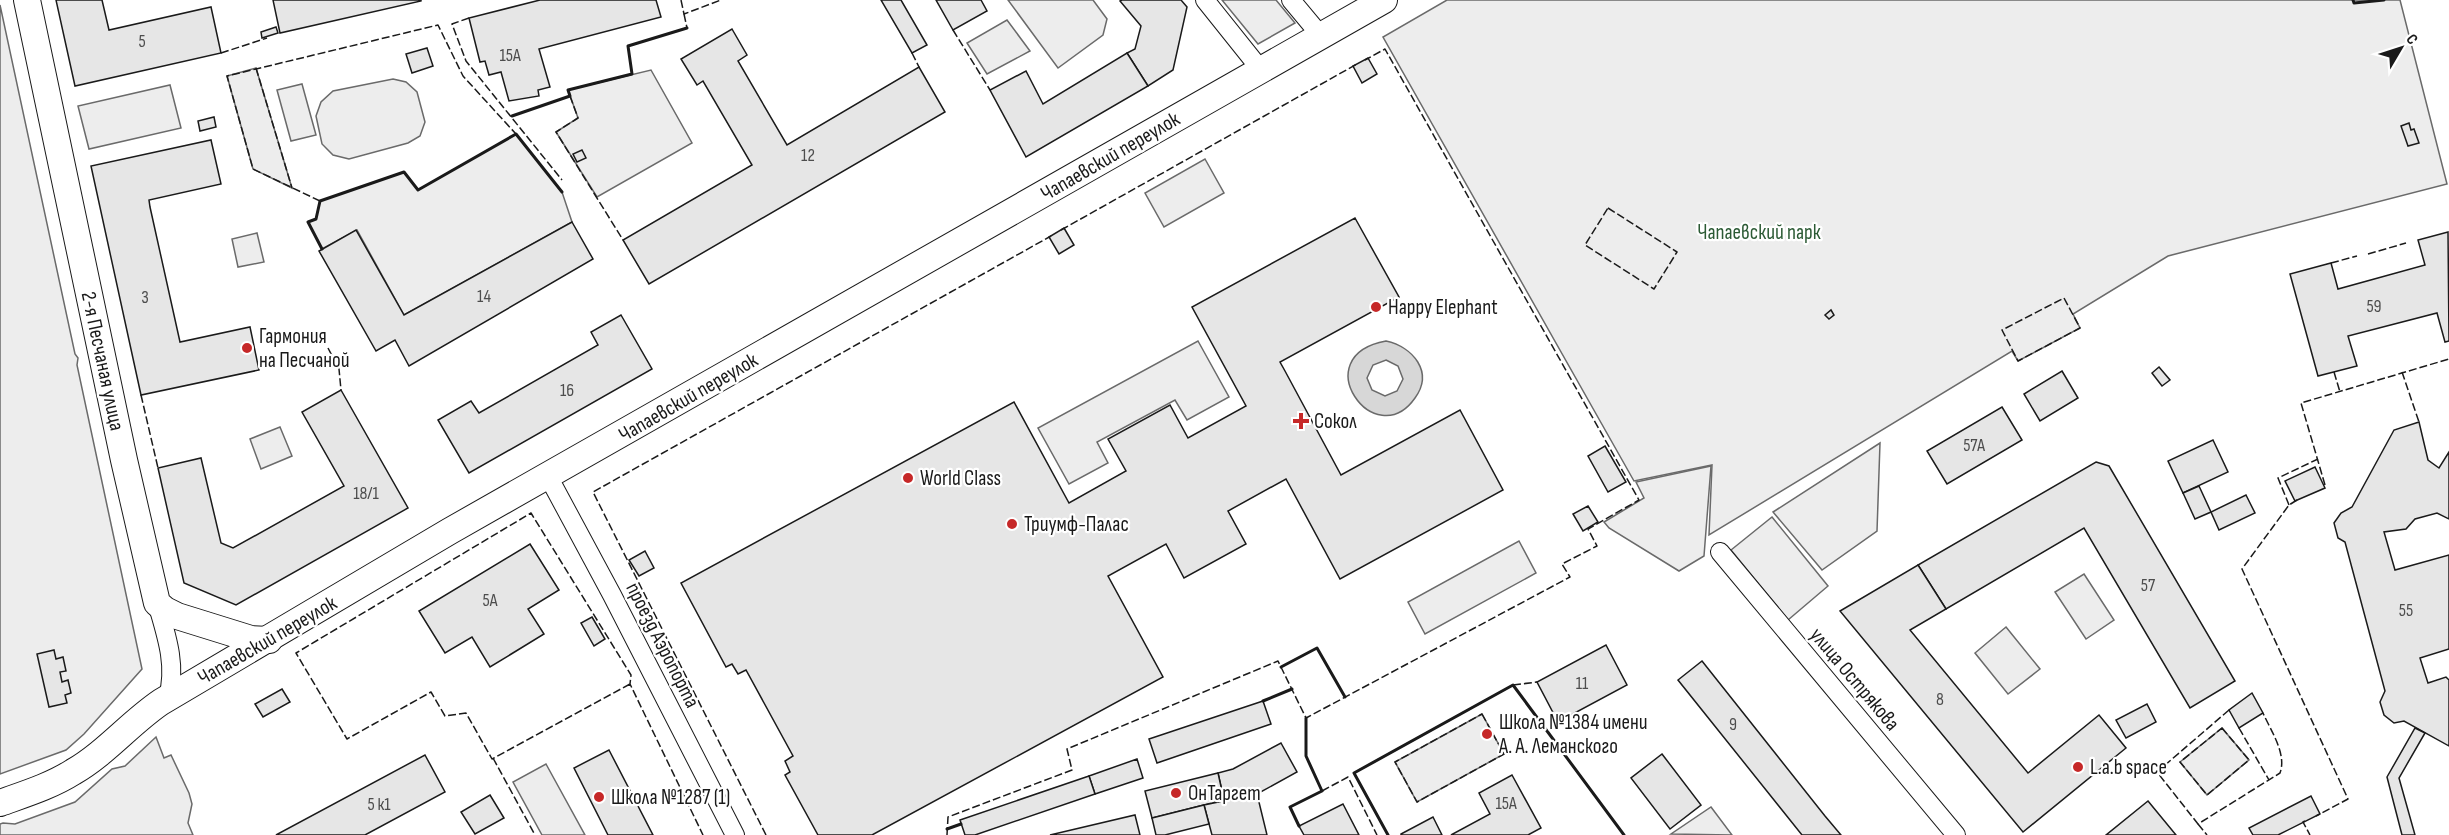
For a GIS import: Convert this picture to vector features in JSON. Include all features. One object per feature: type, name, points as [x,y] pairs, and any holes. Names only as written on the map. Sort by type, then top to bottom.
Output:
[{"type":"street","name":"2-я Песчаная улица","points":[[27,0],[124,460],[157,603]]},
{"type":"street","points":[[1205,0],[1261,70]]},
{"type":"street","points":[[1291,0],[1321,36]]},
{"type":"street","name":"Чапаевский переулок","points":[[0,803],[73,773],[106,748],[142,715],[168,697],[269,640],[450,531],[1384,0]]},
{"type":"street","name":"проезд Аэропорта","points":[[548,476],[735,835]]},
{"type":"street","name":"улица Острякова","points":[[1720,552],[1956,835]]},
{"type":"street","points":[[157,603],[177,616],[251,639],[269,640]]},
{"type":"street","points":[[157,603],[171,659],[172,683],[168,697]]},
{"type":"shaded area","points":[[1008,0],[1093,0],[1107,19],[1103,35],[1058,68]]},
{"type":"shaded area","points":[[1222,0],[1276,0],[1295,23],[1258,44]]},
{"type":"shaded area","name":"Чапаевский парк","points":[[1447,0],[2400,0],[2447,184],[2168,256],[2073,314],[2080,328],[2018,361],[2012,351],[1709,535],[1712,465],[1634,481],[1383,37]]},
{"type":"shaded area","points":[[0,5],[75,354],[78,358],[77,365],[142,669],[84,734],[66,750],[0,774]]},
{"type":"shaded area","points":[[1007,20],[1030,51],[987,74],[967,43]]},
{"type":"shaded area","points":[[256,68],[292,188],[253,169],[227,76]]},
{"type":"shaded area","points":[[651,70],[692,143],[597,197],[556,132],[578,118],[568,90]]},
{"type":"shaded area","points":[[393,79],[406,82],[417,92],[425,122],[420,136],[408,143],[349,159],[333,155],[322,144],[316,116],[321,102],[333,91]]},
{"type":"shaded area","points":[[302,84],[316,135],[291,141],[277,90]]},
{"type":"shaded area","points":[[170,85],[181,128],[89,149],[78,106]]},
{"type":"shaded area","points":[[516,134],[562,192],[572,222],[404,315],[357,230],[322,249],[308,222],[316,219],[320,201],[404,172],[418,190]]},
{"type":"shaded area","points":[[1205,159],[1224,193],[1164,227],[1145,193]]},
{"type":"shaded area","points":[[257,233],[264,262],[238,267],[232,239]]},
{"type":"shaded area","points":[[1198,341],[1229,397],[1187,420],[1175,400],[1097,442],[1108,463],[1069,484],[1038,428]]},
{"type":"shaded area","points":[[1386,341],[1405,349],[1418,362],[1422,379],[1420,388],[1415,398],[1399,413],[1382,415],[1367,409],[1355,396],[1349,381],[1350,364],[1362,350]],"holes":[[[1386,360],[1398,366],[1403,379],[1397,391],[1385,396],[1372,390],[1367,378],[1373,365]]]},
{"type":"shaded area","points":[[280,427],[292,456],[261,469],[250,439]]},
{"type":"shaded area","points":[[1880,443],[1877,531],[1822,570],[1773,512]]},
{"type":"shaded area","points":[[1711,466],[1704,556],[1679,571],[1609,528],[1604,522],[1644,498],[1636,482]]},
{"type":"shaded area","points":[[1772,517],[1828,586],[1788,620],[1731,550]]},
{"type":"shaded area","points":[[1519,541],[1536,573],[1425,634],[1408,602]]},
{"type":"shaded area","points":[[2084,574],[2114,620],[2086,639],[2055,592]]},
{"type":"shaded area","points":[[2006,627],[2040,669],[2008,694],[1975,653]]},
{"type":"shaded area","points":[[1482,714],[1504,754],[1417,802],[1395,762]]},
{"type":"shaded area","points":[[2222,728],[2249,760],[2207,795],[2180,762]]},
{"type":"shaded area","points":[[156,737],[164,758],[171,755],[189,793],[192,804],[188,823],[193,835],[0,835],[0,824],[15,824],[75,802],[112,769],[125,766]]},
{"type":"shaded area","points":[[546,764],[585,835],[542,835],[513,782]]},
{"type":"shaded area","points":[[1711,807],[1732,835],[1671,834]]},
{"type":"building","points":[[56,0],[102,0],[109,30],[211,7],[221,53],[75,86]]},
{"type":"building","points":[[273,0],[421,0],[421,1],[280,33]]},
{"type":"building","points":[[540,0],[656,0],[661,17],[539,49],[550,87],[538,90],[539,96],[509,101],[501,72],[489,75],[485,61],[480,62],[469,18]]},
{"type":"building","points":[[881,0],[901,0],[927,45],[912,53]]},
{"type":"building","points":[[936,0],[981,0],[987,11],[953,30]]},
{"type":"building","points":[[1181,0],[1187,7],[1173,70],[1148,86],[1127,53],[1135,49],[1141,26],[1120,1]]},
{"type":"building","points":[[276,27],[278,33],[262,38],[261,32]]},
{"type":"building","points":[[732,29],[747,55],[738,61],[787,145],[919,67],[945,112],[649,284],[623,240],[752,165],[703,81],[697,85],[681,59]]},
{"type":"building","points":[[427,48],[433,66],[412,73],[406,54]]},
{"type":"building","points":[[1127,53],[1148,86],[1026,157],[990,90],[1026,71],[1043,104]]},
{"type":"building","points":[[1368,58],[1377,74],[1362,83],[1353,66]]},
{"type":"building","points":[[214,117],[216,127],[200,131],[198,121]]},
{"type":"building","points":[[2409,123],[2419,143],[2408,146],[2401,126]]},
{"type":"building","points":[[211,140],[221,184],[149,200],[150,207],[180,342],[250,327],[259,370],[141,395],[91,166]]},
{"type":"building","points":[[582,150],[586,158],[577,162],[573,154]]},
{"type":"building","name":"Триумф-Палас","points":[[1355,218],[1399,297],[1280,362],[1341,475],[1460,410],[1503,490],[1340,579],[1286,479],[1228,511],[1246,544],[1184,578],[1166,544],[1108,576],[1163,677],[872,835],[818,835],[785,775],[790,772],[785,761],[793,756],[746,670],[738,674],[732,664],[726,667],[681,583],[1014,402],[1069,503],[1126,471],[1108,439],[1170,405],[1188,438],[1246,406],[1192,307]]},
{"type":"building","points":[[572,222],[593,259],[409,366],[395,340],[376,351],[319,251],[356,230],[404,315]]},
{"type":"building","points":[[1064,228],[1074,245],[1059,254],[1049,237]]},
{"type":"building","points":[[2448,232],[2449,341],[2445,342],[2437,313],[2348,336],[2357,366],[2318,376],[2290,274],[2331,263],[2338,289],[2425,265],[2418,240]]},
{"type":"building","points":[[1831,310],[1834,315],[1829,319],[1825,315]]},
{"type":"building","points":[[621,315],[652,369],[469,473],[438,420],[471,401],[479,413],[598,345],[591,332]]},
{"type":"building","points":[[2159,367],[2170,380],[2162,386],[2152,373]]},
{"type":"building","points":[[2062,371],[2078,398],[2040,421],[2024,394]]},
{"type":"building","points":[[341,390],[408,508],[236,605],[184,583],[158,468],[201,458],[221,543],[233,548],[344,486],[302,412]]},
{"type":"building","points":[[2002,407],[2022,440],[1947,484],[1927,451]]},
{"type":"building","points":[[2419,422],[2428,460],[2439,468],[2449,452],[2449,519],[2437,513],[2415,519],[2406,529],[2384,532],[2395,570],[2449,555],[2449,649],[2420,658],[2428,683],[2446,677],[2449,680],[2449,746],[2404,721],[2394,723],[2384,715],[2380,702],[2385,691],[2345,542],[2338,538],[2334,523],[2341,513],[2352,507],[2394,430]]},
{"type":"building","points":[[2213,440],[2228,472],[2183,493],[2168,461]]},
{"type":"building","points":[[1605,446],[1626,482],[1608,492],[1588,456]]},
{"type":"building","points":[[2096,462],[2109,466],[2235,681],[2190,708],[2084,528],[1946,609],[1918,565]]},
{"type":"building","points":[[2315,467],[2325,488],[2295,501],[2285,481]]},
{"type":"building","points":[[2199,486],[2211,512],[2195,519],[2183,493]]},
{"type":"building","points":[[2246,495],[2255,513],[2219,530],[2211,512]]},
{"type":"building","points":[[1588,506],[1598,522],[1583,531],[1573,514]]},
{"type":"building","points":[[530,544],[559,590],[528,609],[544,634],[490,667],[472,637],[445,653],[419,611]]},
{"type":"building","points":[[645,551],[654,568],[639,576],[629,560]]},
{"type":"building","points":[[1918,565],[1946,609],[1910,630],[2028,773],[2099,715],[2126,748],[2023,832],[1840,611]]},
{"type":"building","points":[[592,617],[605,639],[594,646],[581,623]]},
{"type":"building","points":[[1606,645],[1627,685],[1558,722],[1537,682]]},
{"type":"building","points":[[54,650],[56,659],[63,657],[66,671],[60,672],[62,682],[68,680],[71,693],[65,695],[67,703],[49,707],[37,654]]},
{"type":"building","points":[[1702,661],[1841,835],[1802,835],[1678,680]]},
{"type":"building","points":[[282,689],[290,702],[263,717],[255,704]]},
{"type":"building","points":[[2252,693],[2263,713],[2239,728],[2229,710]]},
{"type":"building","points":[[1263,701],[1271,724],[1157,763],[1149,739]]},
{"type":"building","points":[[2147,704],[2156,722],[2126,738],[2116,720]]},
{"type":"building","points":[[2415,728],[2425,733],[2399,778],[2415,835],[2402,835],[2387,777]]},
{"type":"building","points":[[1281,743],[1297,772],[1257,794],[1224,800],[1218,773],[1233,769]]},
{"type":"building","points":[[609,750],[653,835],[608,835],[574,768]]},
{"type":"building","points":[[1662,754],[1701,805],[1670,829],[1631,778]]},
{"type":"building","points":[[425,755],[445,792],[365,835],[276,835]]},
{"type":"building","points":[[1137,759],[1143,778],[1095,794],[1089,776]]},
{"type":"building","points":[[1218,773],[1224,800],[1152,818],[1145,791]]},
{"type":"building","points":[[1512,775],[1541,828],[1528,835],[1451,835],[1490,814],[1479,793]]},
{"type":"building","points":[[1089,776],[1095,794],[975,835],[965,835],[960,820]]},
{"type":"building","points":[[1257,794],[1267,835],[1212,835],[1204,805]]},
{"type":"building","points":[[490,795],[504,818],[475,834],[461,812]]},
{"type":"building","points":[[2311,796],[2320,814],[2278,835],[2253,835],[2249,828]]},
{"type":"building","points":[[2148,801],[2176,835],[2106,835]]},
{"type":"building","points":[[1343,804],[1359,835],[1304,835],[1299,826]]},
{"type":"building","points":[[1204,805],[1209,824],[1165,835],[1156,835],[1152,818]]},
{"type":"building","points":[[1135,815],[1140,835],[1050,835]]},
{"type":"building","points":[[1433,817],[1442,835],[1401,835],[1401,834]]},
{"type":"fence","points":[[681,0],[684,14],[721,0]]},
{"type":"fence","points":[[684,14],[687,28]]},
{"type":"fence","points":[[469,18],[452,24],[466,61],[562,180]]},
{"type":"fence","points":[[320,201],[253,169],[227,76],[438,25],[463,76],[516,134]]},
{"type":"fence","points":[[953,30],[990,90]]},
{"type":"fence","points":[[221,53],[267,38]]},
{"type":"fence","points":[[947,835],[948,817],[1072,770],[1067,749],[1278,661],[1306,718],[1570,577],[1562,564],[1597,546],[1588,529],[1639,500],[1385,49],[1365,60]]},
{"type":"fence","points":[[912,53],[919,67]]},
{"type":"fence","points":[[1061,230],[1357,64]]},
{"type":"fence","points":[[256,68],[292,188]]},
{"type":"fence","points":[[570,96],[578,118],[556,132],[623,240]]},
{"type":"fence","points":[[1608,208],[1677,252],[1654,289],[1585,245],[1608,208]]},
{"type":"fence","points":[[766,835],[593,492],[1051,236]]},
{"type":"fence","points":[[2368,254],[2406,243]]},
{"type":"fence","points":[[2331,263],[2357,256]]},
{"type":"fence","points":[[2064,298],[2080,328],[2018,361],[2002,330],[2064,298]]},
{"type":"fence","points":[[328,348],[339,369],[341,390]]},
{"type":"fence","points":[[2325,485],[2301,403],[2449,359]]},
{"type":"fence","points":[[2334,372],[2340,392]]},
{"type":"fence","points":[[2402,372],[2419,422]]},
{"type":"fence","points":[[141,395],[158,468]]},
{"type":"fence","points":[[2289,505],[2278,478],[2318,459]]},
{"type":"fence","points":[[2297,500],[2289,505],[2242,569],[2348,799],[2316,816]]},
{"type":"fence","points":[[630,684],[492,759],[466,713],[445,716],[431,692],[347,739],[296,653],[531,513],[631,675],[630,684],[703,835]]},
{"type":"fence","points":[[1513,685],[1537,682]]},
{"type":"fence","points":[[1388,835],[1354,773],[1513,685],[1624,835]]},
{"type":"fence","points":[[2229,710],[2157,772],[2198,824],[2280,773],[2282,766],[2280,750],[2263,713]]},
{"type":"fence","points":[[1482,714],[1504,754],[1417,802],[1395,762],[1482,714]]},
{"type":"fence","points":[[2222,728],[2249,760],[2207,795],[2180,762],[2222,728]]},
{"type":"fence","points":[[2239,728],[2269,780]]},
{"type":"fence","points":[[493,758],[535,835]]},
{"type":"fence","points":[[1322,791],[1348,777],[1377,835]]},
{"type":"fence","points":[[2305,821],[2303,822],[2310,835]]},
{"type":"fence","points":[[2198,824],[2207,835]]},
{"type":"wall","points":[[2353,0],[2354,3],[2384,0]]},
{"type":"wall","points":[[512,116],[570,96],[568,90],[632,74],[628,46],[687,28]]},
{"type":"wall","points":[[322,249],[308,222],[316,219],[320,201],[404,172],[418,190],[516,134],[562,192]]},
{"type":"wall","points":[[1281,667],[1317,648],[1345,697]]},
{"type":"wall","points":[[1388,835],[1354,773],[1513,685],[1624,835]]},
{"type":"wall","points":[[1263,701],[1292,689]]},
{"type":"wall","points":[[1299,826],[1290,807],[1322,791],[1306,756],[1306,718]]},
{"type":"wall","points":[[947,829],[961,824]]},
{"type":"place","name":"Happy Elephant","points":[[1376,307]]},
{"type":"place","name":"Гармония на Песчаной","points":[[247,348]]},
{"type":"place","name":"Сокол","points":[[1301,421]]},
{"type":"place","name":"World Class","points":[[908,478]]},
{"type":"place","name":"Триумф-Палас","points":[[1012,524]]},
{"type":"place","name":"Школа №1384 имени А. А. Леманского","points":[[1487,734]]},
{"type":"place","name":"L.a.b space","points":[[2078,767]]},
{"type":"place","name":"ОнТаргет","points":[[1176,793]]},
{"type":"place","name":"Школа №1287 (1)","points":[[599,797]]}]
